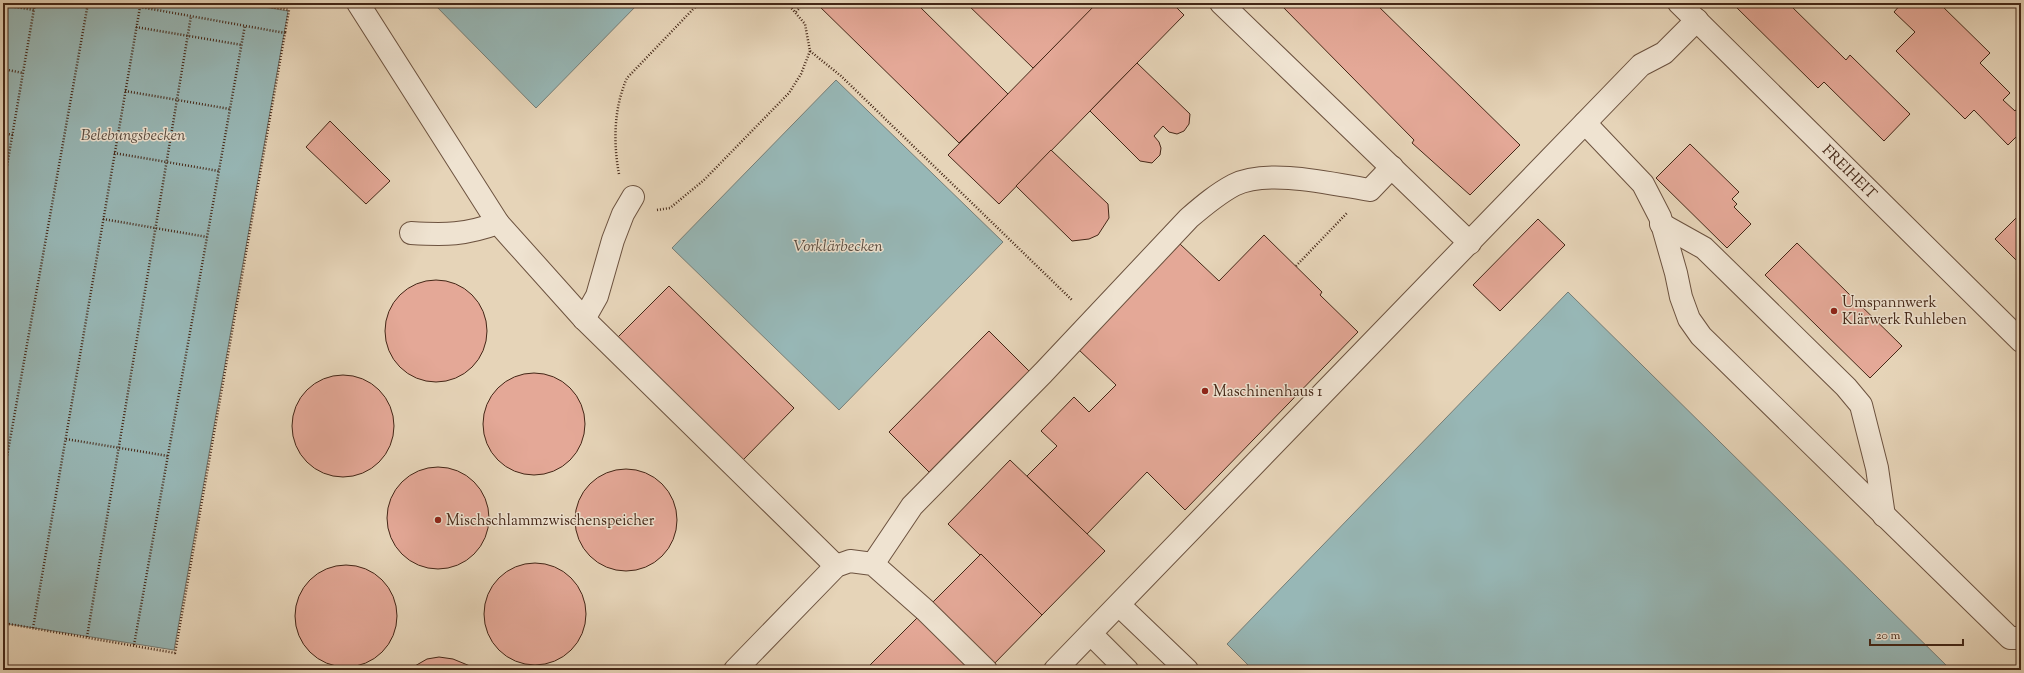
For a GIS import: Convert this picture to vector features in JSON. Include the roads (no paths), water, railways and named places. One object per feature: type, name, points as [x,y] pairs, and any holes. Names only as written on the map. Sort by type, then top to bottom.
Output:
[{"type":"street","points":[[358,3],[498,223],[584,319],[836,566]]},
{"type":"street","points":[[1221,3],[1470,243]]},
{"type":"street","name":"FREIHEIT","points":[[1679,3],[2021,340]]},
{"type":"street","points":[[1055,670],[1641,65],[1664,53],[1697,20]]},
{"type":"street","points":[[1585,123],[1644,184],[1662,224],[1676,273],[1681,298],[1689,319],[1701,336],[2010,638],[2021,638]]},
{"type":"street","points":[[873,564],[912,506],[1043,374],[1189,218],[1234,185],[1255,177],[1282,178],[1370,190],[1392,167]]},
{"type":"street","points":[[584,319],[597,296],[612,240],[623,214],[633,197]]},
{"type":"street","points":[[411,233],[447,236],[474,232],[498,223]]},
{"type":"street","points":[[1662,224],[1704,248],[1846,387],[1861,405],[1877,468],[1884,516]]},
{"type":"street","points":[[735,670],[836,566],[850,561],[873,564],[920,604],[986,670]]},
{"type":"street","points":[[1119,605],[1187,670]]},
{"type":"street","points":[[1091,634],[1127,670]]},
{"type":"water","name":"Belebungsbecken","points":[[3,3],[240,3],[288,11],[174,650],[3,623]]},
{"type":"water","points":[[433,3],[639,3],[536,108]]},
{"type":"water","name":"Vorklärbecken","points":[[836,80],[1003,242],[839,410],[672,248]]},
{"type":"water","points":[[1568,292],[1951,670],[1253,670],[1227,644]]},
{"type":"place","name":"Umspannwerk Klärwerk Ruhleben","points":[[1834,311]]},
{"type":"place","name":"Maschinenhaus 1","points":[[1205,391]]},
{"type":"place","name":"Mischschlammzwischenspeicher","points":[[438,520]]}]
